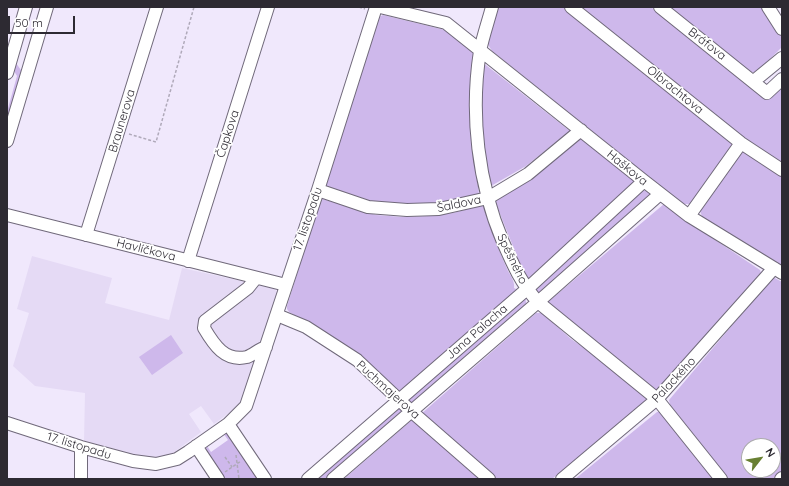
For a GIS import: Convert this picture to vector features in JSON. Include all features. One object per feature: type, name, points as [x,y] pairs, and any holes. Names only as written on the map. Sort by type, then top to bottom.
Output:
[{"type":"street","points":[[7,73],[26,7]]},
{"type":"street","points":[[7,141],[47,7]]},
{"type":"street","name":"Braunerova","points":[[86,235],[157,7]]},
{"type":"street","name":"Čapkova","points":[[188,261],[268,7]]},
{"type":"street","name":"17. listopadu","points":[[7,423],[81,447],[133,461],[156,464],[177,459],[228,424],[246,406],[318,190],[376,7]]},
{"type":"street","name":"Haškova","points":[[380,7],[446,23],[644,182],[689,216],[778,271]]},
{"type":"street","name":"Spěšného","points":[[492,7],[480,51],[476,106],[478,152],[488,198],[500,236],[516,272],[527,290],[538,302],[657,399],[721,479]]},
{"type":"street","name":"Olbrachtova","points":[[571,7],[741,144],[782,170]]},
{"type":"street","name":"Bráfova","points":[[660,7],[768,93],[782,79]]},
{"type":"street","points":[[768,7],[782,29]]},
{"type":"street","points":[[754,81],[782,58]]},
{"type":"street","name":"Šaldova","points":[[318,190],[368,207],[407,210],[439,209],[488,198],[528,174],[580,130]]},
{"type":"street","points":[[689,216],[741,144]]},
{"type":"street","name":"Jana Palacha","points":[[308,479],[527,290],[644,182]]},
{"type":"street","name":"Jana Palacha","points":[[333,479],[538,302],[660,194]]},
{"type":"street","name":"Havlíčkova","points":[[7,215],[286,286]]},
{"type":"street","name":"Palackého","points":[[562,479],[657,399],[778,271]]},
{"type":"street","points":[[256,278],[248,288],[205,320],[204,328],[223,353],[235,358],[248,357],[266,347]]},
{"type":"street","name":"Puchmajerova","points":[[277,315],[306,327],[357,360],[411,411],[489,479]]},
{"type":"street","points":[[228,424],[265,479]]},
{"type":"street","points":[[196,446],[218,478]]},
{"type":"street","points":[[81,447],[81,479]]},
{"type":"path","points":[[118,131],[156,142],[194,7]]},
{"type":"path","points":[[218,478],[249,455]]},
{"type":"path","points":[[225,457],[232,467]]},
{"type":"shaded area","points":[[28,7],[33,7],[16,63],[23,73],[7,129],[7,112],[17,76],[11,66]]},
{"type":"shaded area","points":[[495,7],[567,7],[733,143],[733,149],[691,204],[683,204],[492,51],[487,43]]},
{"type":"shaded area","points":[[578,7],[651,7],[767,100],[782,86],[782,166],[737,135]]},
{"type":"shaded area","points":[[669,7],[762,7],[782,38],[782,47],[757,72],[751,72],[744,68]]},
{"type":"shaded area","points":[[383,15],[445,30],[475,54],[471,107],[471,135],[479,194],[439,204],[402,206],[365,201],[326,187],[379,17]]},
{"type":"shaded area","points":[[482,62],[570,131],[526,166],[491,186],[483,150],[480,106]]},
{"type":"shaded area","points":[[581,138],[645,191],[652,193],[539,295],[525,276],[494,199]]},
{"type":"shaded area","points":[[740,152],[748,152],[782,174],[782,268],[703,219],[700,211]]},
{"type":"shaded area","points":[[323,199],[376,215],[403,217],[453,213],[483,205],[491,230],[513,281],[514,288],[523,295],[526,300],[526,306],[414,402],[409,402],[308,323],[289,312],[287,309],[320,201]]},
{"type":"shaded area","points":[[664,204],[760,270],[761,273],[660,391],[656,391],[549,306],[548,302]]},
{"type":"shaded area","points":[[32,256],[112,278],[105,303],[169,320],[182,268],[274,288],[277,292],[277,299],[241,404],[214,424],[201,406],[189,414],[201,432],[172,454],[161,458],[144,457],[84,441],[85,393],[35,386],[13,366],[29,313],[17,309]]},
{"type":"shaded area","points":[[773,277],[782,282],[782,470],[781,471],[781,438],[741,438],[741,478],[774,478],[729,479],[670,405],[669,400]]},
{"type":"shaded area","points":[[536,313],[542,313],[571,339],[620,373],[646,396],[648,401],[552,479],[496,479],[421,414]]},
{"type":"shaded area","points":[[171,335],[183,353],[152,375],[139,357]]},
{"type":"shaded area","points":[[395,405],[403,412],[330,479],[312,479]]},
{"type":"shaded area","points":[[657,412],[662,412],[715,479],[575,479]]},
{"type":"shaded area","points":[[413,419],[480,479],[344,479]]},
{"type":"shaded area","points":[[223,433],[229,433],[263,479],[225,479],[205,451],[207,446],[211,452],[228,440]]}]
